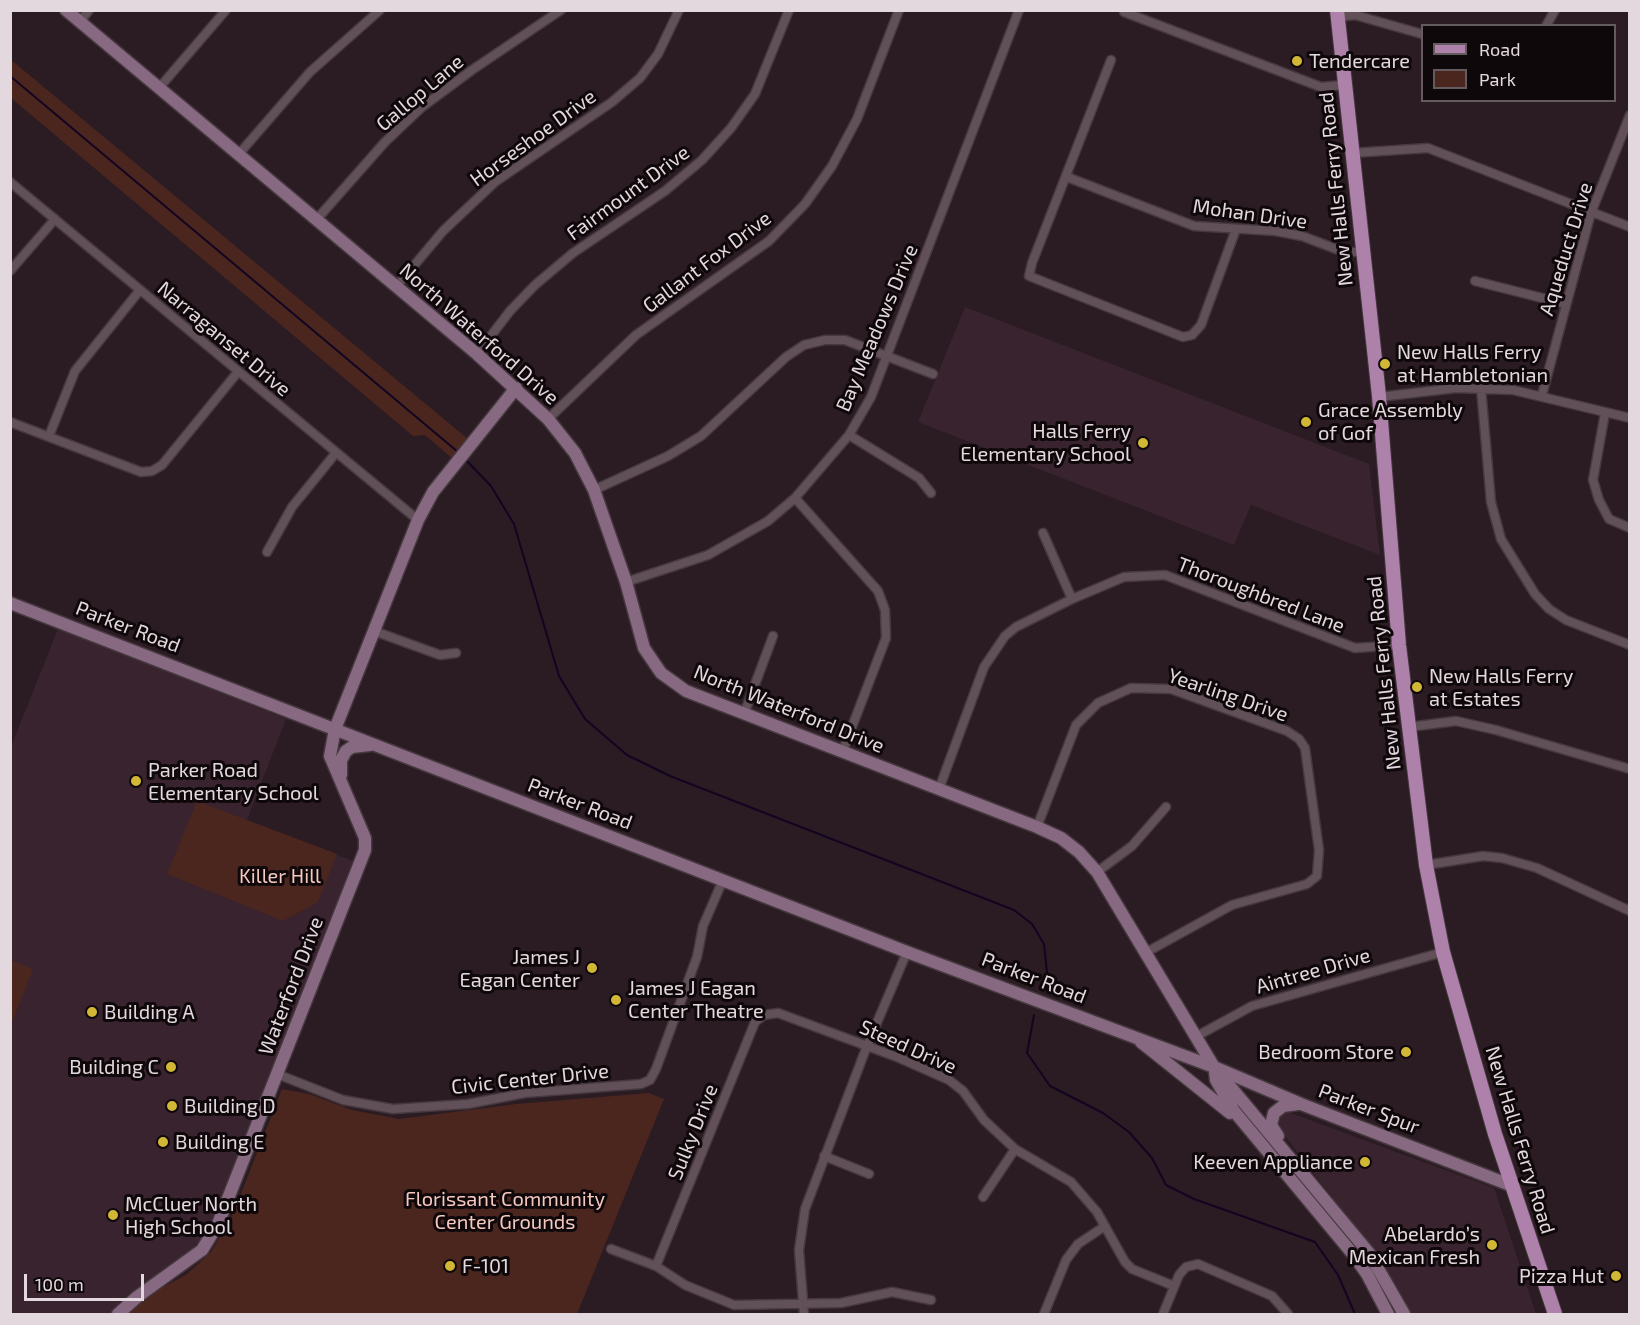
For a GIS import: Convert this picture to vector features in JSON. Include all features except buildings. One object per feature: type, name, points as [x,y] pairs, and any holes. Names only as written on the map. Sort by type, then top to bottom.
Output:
[{"type":"main road","name":"New Halls Ferry Road","points":[[1337,14],[1379,397],[1399,645],[1426,865],[1443,952],[1510,1185],[1555,1314]]},
{"type":"street","name":"North Waterford Drive","points":[[66,10],[477,354],[548,419],[575,453],[594,490],[626,582],[644,648],[662,673],[686,691],[1061,838],[1097,872],[1214,1067]]},
{"type":"street","points":[[80,21],[89,10]]},
{"type":"street","points":[[159,88],[226,10]]},
{"type":"street","points":[[238,155],[310,72],[380,10]]},
{"type":"street","name":"Gallop Lane","points":[[317,219],[386,142],[422,107],[561,10]]},
{"type":"street","name":"Horseshoe Drive","points":[[396,287],[443,231],[495,182],[612,102],[640,78],[658,54],[679,10]]},
{"type":"street","name":"Fairmount Drive","points":[[477,354],[510,311],[535,285],[573,253],[664,191],[702,160],[731,128],[755,93],[789,10]]},
{"type":"street","name":"Gallant Fox Drive","points":[[548,419],[636,335],[769,241],[805,204],[832,166],[857,119],[899,10]]},
{"type":"street","name":"Bay Meadows Drive","points":[[626,582],[708,555],[768,521],[795,498],[849,435],[871,397],[1019,10]]},
{"type":"street","points":[[1547,24],[1555,10]]},
{"type":"street","points":[[1124,12],[1321,87],[1344,85]]},
{"type":"street","points":[[1337,14],[1355,15],[1421,34]]},
{"type":"street","points":[[1111,60],[1032,263],[1029,276],[1183,337],[1192,335],[1201,326],[1236,229]]},
{"type":"street","name":"Aqueduct Drive","points":[[1542,395],[1591,213],[1629,115]]},
{"type":"street","points":[[1352,153],[1428,148],[1629,227]]},
{"type":"street","name":"Mohan Drive","points":[[1067,177],[1194,226],[1275,231],[1302,236],[1344,252],[1362,252]]},
{"type":"street","name":"Narraganset Drive","points":[[10,182],[237,373],[418,520]]},
{"type":"street","points":[[10,271],[55,219]]},
{"type":"street","points":[[1475,281],[1566,304]]},
{"type":"street","points":[[49,436],[75,371],[140,290]]},
{"type":"street","points":[[594,490],[668,456],[700,436],[786,357],[804,345],[825,340],[845,340],[933,374]]},
{"type":"street","points":[[10,422],[141,472],[152,471],[162,465],[237,373]]},
{"type":"street","name":"Waterford Drive","points":[[118,1314],[136,1297],[191,1260],[213,1234],[365,850],[365,838],[330,756],[336,729],[418,520],[433,492],[516,388]]},
{"type":"street","points":[[1379,397],[1432,389],[1481,388],[1542,395],[1629,418]]},
{"type":"street","points":[[1481,388],[1491,502],[1500,539],[1535,594],[1549,609],[1566,620],[1629,645]]},
{"type":"street","points":[[1605,412],[1593,480],[1599,500],[1609,519],[1629,528]]},
{"type":"street","points":[[849,435],[919,478],[931,493]]},
{"type":"street","points":[[267,552],[292,507],[335,454]]},
{"type":"street","points":[[795,498],[878,591],[885,610],[886,638],[842,753]]},
{"type":"street","points":[[1043,532],[1072,599]]},
{"type":"street","name":"Thoroughbred Lane","points":[[939,789],[984,667],[995,649],[1016,627],[1072,599],[1124,577],[1166,575],[1341,644],[1365,649],[1399,645]]},
{"type":"street","name":"Parker Road","points":[[10,603],[907,952],[1214,1067],[1369,1252],[1404,1314]]},
{"type":"street","points":[[374,631],[440,655],[456,653]]},
{"type":"street","points":[[744,714],[773,636]]},
{"type":"street","name":"Yearling Drive","points":[[1037,827],[1076,725],[1098,703],[1131,688],[1171,689],[1287,731],[1299,739],[1305,748],[1319,850],[1319,867],[1313,881],[1232,905],[1145,953]]},
{"type":"street","points":[[1409,727],[1456,721],[1496,730],[1629,769]]},
{"type":"street","points":[[342,782],[341,760],[346,751],[363,745],[377,746]]},
{"type":"street","points":[[1097,872],[1132,846],[1166,807]]},
{"type":"street","points":[[1426,865],[1483,856],[1502,858],[1537,868],[1629,911]]},
{"type":"street","name":"Civic Center Drive","points":[[277,1074],[343,1100],[393,1109],[468,1104],[525,1092],[642,1084],[650,1080],[656,1069],[697,957],[703,926],[723,880]]},
{"type":"street","points":[[803,1310],[799,1250],[805,1209],[867,1046],[907,952]]},
{"type":"street","name":"Aintree Drive","points":[[1197,1036],[1252,1006],[1443,952]]},
{"type":"street","name":"Steed Drive","points":[[764,1015],[783,1013],[949,1080],[963,1091],[984,1120],[1015,1149],[1071,1182],[1087,1199],[1125,1262],[1132,1269],[1174,1286]]},
{"type":"street","name":"Sulky Drive","points":[[656,1266],[748,1038],[755,1022],[764,1015]]},
{"type":"street","points":[[1182,1055],[1192,1047],[1197,1036]]},
{"type":"street","name":"Parker Road","points":[[1137,1038],[1147,1049],[1190,1078],[1252,1135]]},
{"type":"street","name":"Parker Road","points":[[1214,1067],[1221,1091],[1252,1135],[1352,1253],[1367,1274],[1388,1314]]},
{"type":"street","name":"Parker Spur","points":[[1214,1067],[1300,1104],[1510,1185]]},
{"type":"street","points":[[1300,1104],[1283,1106],[1274,1113],[1271,1125],[1304,1174]]},
{"type":"street","points":[[983,1197],[1015,1149]]},
{"type":"street","points":[[824,1156],[869,1174]]},
{"type":"street","points":[[1044,1314],[1066,1260],[1078,1244],[1105,1226]]},
{"type":"street","points":[[611,1249],[656,1266],[685,1285],[734,1305],[803,1310],[892,1292],[931,1300]]},
{"type":"street","points":[[1163,1314],[1174,1286],[1186,1267],[1198,1264],[1272,1296],[1288,1314]]},
{"type":"shaded area","name":"Halls Ferry Elementary School","points":[[965,307],[1369,464],[1380,555],[1251,505],[1234,545],[918,422]]},
{"type":"shaded area","points":[[58,629],[286,719],[247,820],[353,861],[208,1230],[187,1255],[121,1300],[110,1314],[11,1314],[10,749]]},
{"type":"shaded area","points":[[1288,1112],[1494,1188],[1536,1314],[1410,1314],[1376,1253],[1284,1135],[1278,1120],[1282,1114]]},
{"type":"green space","points":[[10,59],[468,439],[453,459],[425,435],[413,436],[11,98]]},
{"type":"green space","name":"Killer Hill","points":[[197,801],[337,854],[318,902],[283,921],[167,874]]},
{"type":"green space","points":[[11,960],[33,969],[11,1025]]},
{"type":"green space","name":"Florissant Community Center Grounds","points":[[282,1089],[309,1094],[352,1110],[399,1119],[516,1104],[649,1093],[664,1099],[577,1314],[127,1314],[149,1295],[187,1274],[211,1252],[233,1214]]},
{"type":"waterway","points":[[10,76],[458,452]]},
{"type":"waterway","points":[[464,458],[491,486],[514,524],[559,676],[585,719],[627,755],[670,776],[1014,910],[1032,924],[1044,944],[1047,973],[1044,988]]},
{"type":"waterway","points":[[1034,1015],[1027,1053],[1050,1086],[1103,1113],[1129,1132],[1152,1158],[1166,1185],[1194,1199],[1315,1242],[1338,1275],[1355,1314]]},
{"type":"place","name":"Tendercare","points":[[1297,61]]},
{"type":"place","name":"New Halls Ferry at Hambletonian","points":[[1385,364]]},
{"type":"place","name":"Grace Assembly of Gof","points":[[1306,422]]},
{"type":"place","name":"Halls Ferry Elementary School","points":[[1143,443]]},
{"type":"place","name":"New Halls Ferry at Estates","points":[[1417,687]]},
{"type":"place","name":"Parker Road Elementary School","points":[[136,781]]},
{"type":"place","name":"James J Eagan Center","points":[[592,968]]},
{"type":"place","name":"James J Eagan Center Theatre","points":[[616,1000]]},
{"type":"place","name":"Building A","points":[[92,1012]]},
{"type":"place","name":"Bedroom Store","points":[[1406,1052]]},
{"type":"place","name":"Building C","points":[[171,1067]]},
{"type":"place","name":"Building D","points":[[172,1106]]},
{"type":"place","name":"Building E","points":[[163,1142]]},
{"type":"place","name":"Keeven Appliance","points":[[1365,1162]]},
{"type":"place","name":"McCluer North High School","points":[[113,1215]]},
{"type":"place","name":"Abelardo’s Mexican Fresh","points":[[1492,1245]]},
{"type":"place","name":"F-101","points":[[450,1266]]},
{"type":"place","name":"Pizza Hut","points":[[1616,1276]]}]
